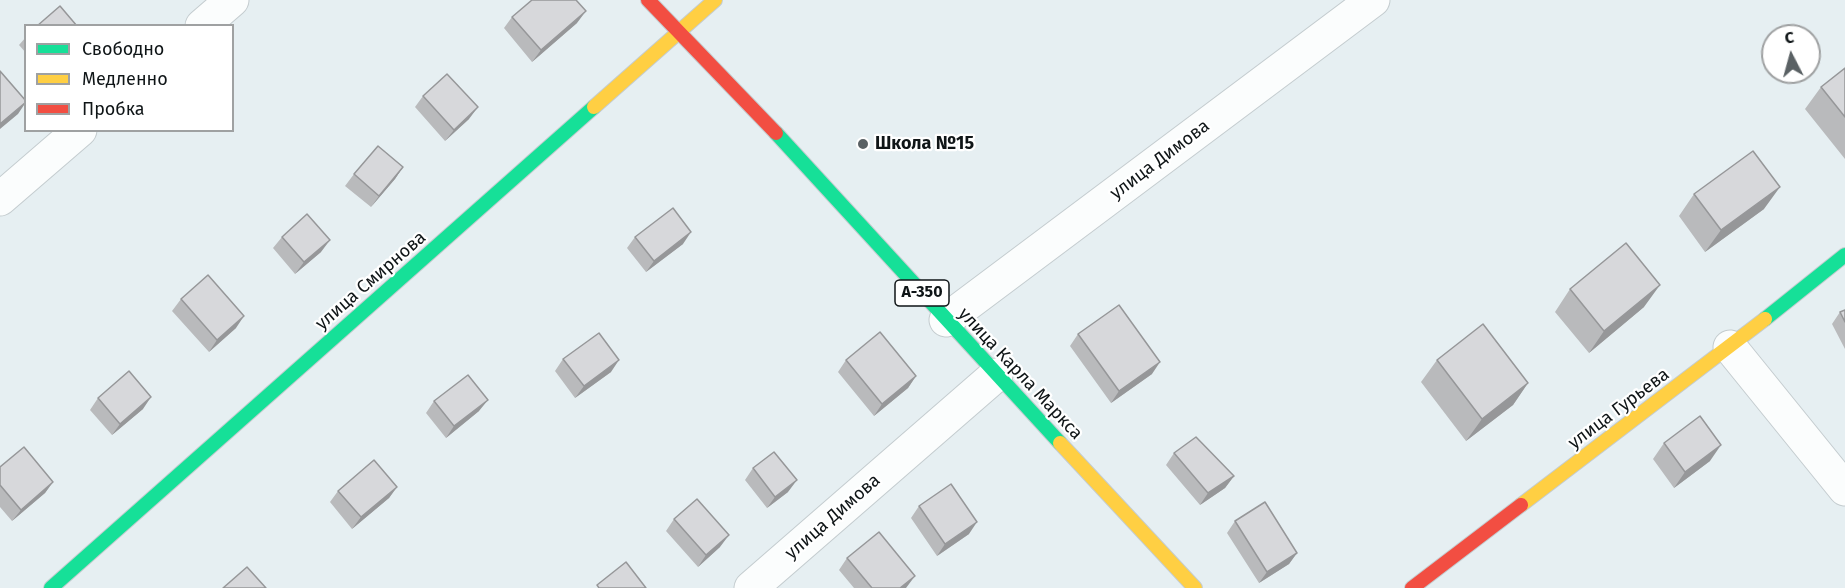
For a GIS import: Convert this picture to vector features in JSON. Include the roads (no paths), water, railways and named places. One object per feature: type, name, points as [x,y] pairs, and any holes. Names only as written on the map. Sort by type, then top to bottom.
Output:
[{"type":"main road","name":"улица Карла Маркса","points":[[648,0],[751,106],[996,375],[1195,588]]},
{"type":"main road","name":"улица Смирнова","points":[[51,588],[715,0]]},
{"type":"main road","name":"улица Гурьева","points":[[1412,588],[1730,347],[1845,255]]},
{"type":"street","points":[[204,24],[232,0]]},
{"type":"street","name":"улица Димова","points":[[946,320],[1373,0]]},
{"type":"street","points":[[0,199],[78,132]]},
{"type":"street","points":[[1730,347],[1845,489]]},
{"type":"street","name":"улица Димова","points":[[751,588],[996,375]]},
{"type":"place","name":"Школа №15","points":[[863,144]]}]
